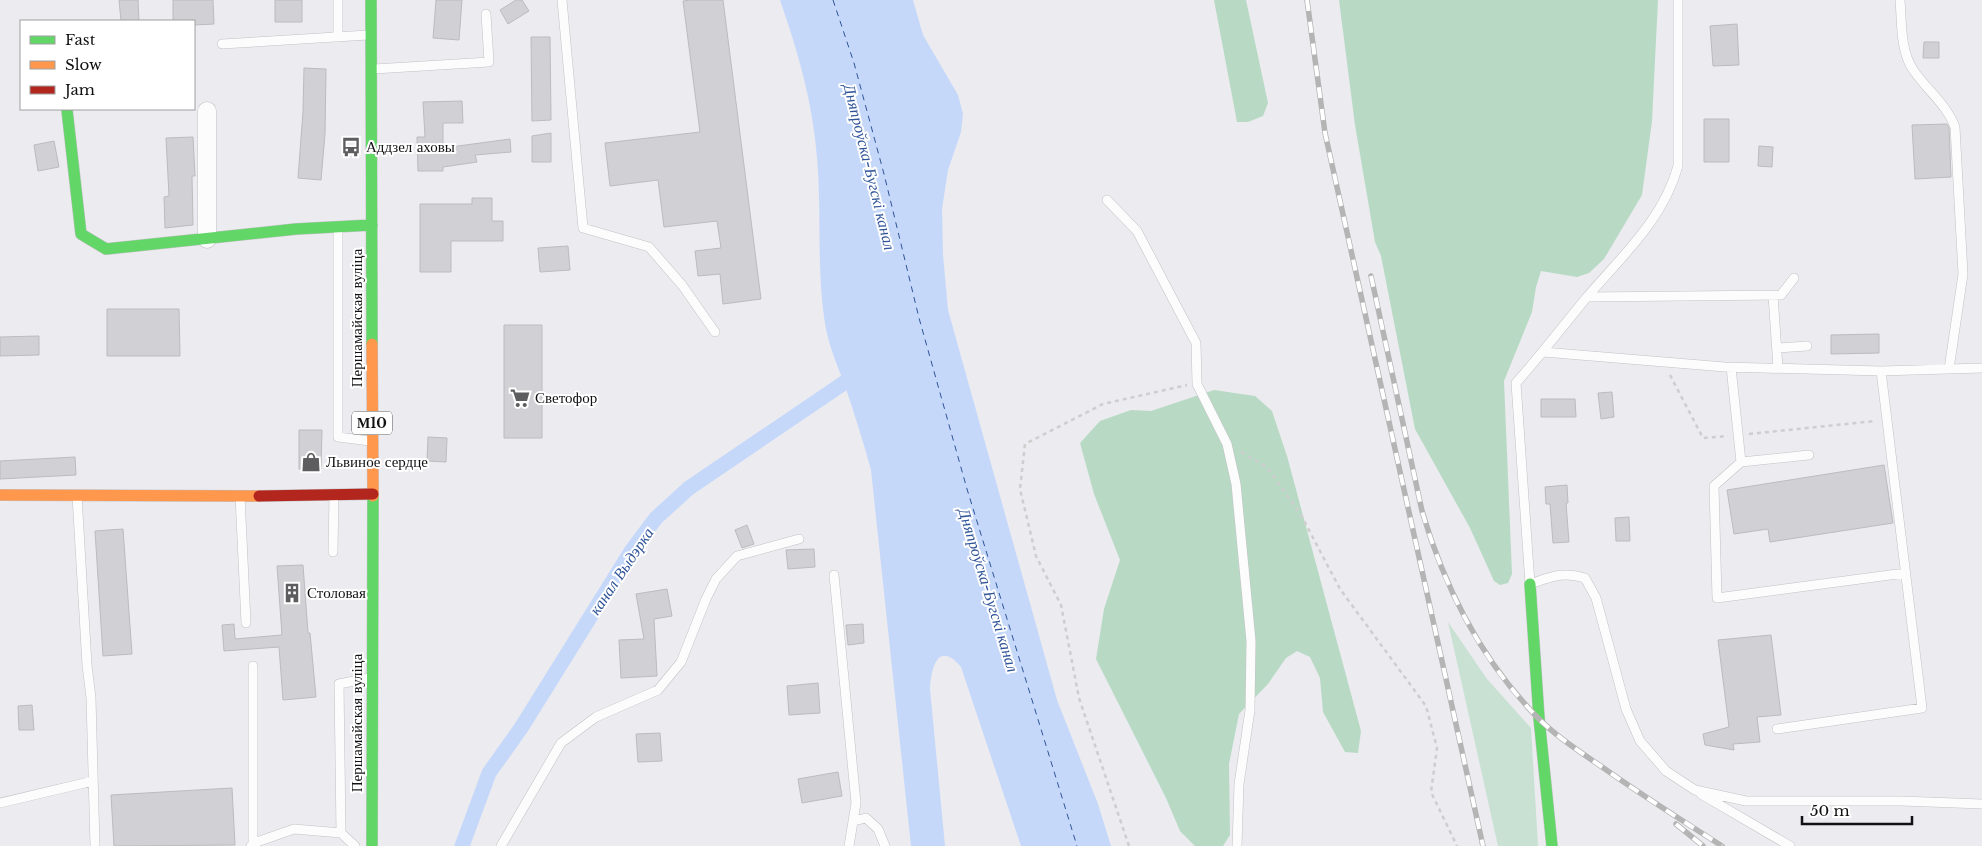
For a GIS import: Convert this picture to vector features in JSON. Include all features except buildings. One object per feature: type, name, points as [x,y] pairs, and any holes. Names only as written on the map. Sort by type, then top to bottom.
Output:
[{"type":"street","name":"Першамайская вуліца","points":[[371,0],[372,846]]},
{"type":"street","points":[[68,110],[81,234],[106,249],[296,229],[372,225]]},
{"type":"street","points":[[207,111],[207,239]]},
{"type":"street","points":[[0,495],[240,496],[373,494]]},
{"type":"street","points":[[1530,584],[1539,718],[1552,846]]},
{"type":"lane","points":[[338,0],[338,37]]},
{"type":"lane","points":[[562,0],[583,228],[649,247],[682,286],[715,332]]},
{"type":"lane","points":[[1678,0],[1678,166],[1673,184],[1645,232],[1587,297],[1516,383],[1530,584],[1557,575],[1572,574],[1585,578],[1596,598],[1626,710],[1640,741],[1666,771],[1790,846]]},
{"type":"lane","points":[[1900,0],[1905,50],[1913,70],[1951,116],[1955,127],[1963,274],[1949,369]]},
{"type":"lane","points":[[371,70],[489,62],[486,14]]},
{"type":"lane","points":[[222,44],[371,35]]},
{"type":"lane","points":[[1107,200],[1137,231],[1196,343],[1197,384],[1227,444],[1236,484],[1251,641],[1250,710],[1239,784],[1237,846]]},
{"type":"lane","points":[[338,227],[338,437],[372,441]]},
{"type":"lane","points":[[1587,297],[1773,295],[1781,294],[1794,278]]},
{"type":"lane","points":[[1773,295],[1778,368]]},
{"type":"lane","points":[[1777,348],[1807,346]]},
{"type":"lane","points":[[1543,352],[1731,367],[1881,371],[1982,368]]},
{"type":"lane","points":[[1731,367],[1741,462]]},
{"type":"lane","points":[[1777,730],[1922,708],[1881,371]]},
{"type":"lane","points":[[1809,455],[1741,462],[1714,486],[1717,598],[1906,573]]},
{"type":"lane","points":[[77,494],[87,665],[91,698],[94,846]]},
{"type":"lane","points":[[333,552],[334,495]]},
{"type":"lane","points":[[240,496],[246,623]]},
{"type":"lane","points":[[501,846],[561,743],[596,717],[658,690],[681,662],[716,579],[737,556],[799,539]]},
{"type":"lane","points":[[834,575],[856,803],[850,846]]},
{"type":"lane","points":[[253,666],[253,845],[294,829],[341,833],[355,846]]},
{"type":"lane","points":[[341,833],[338,684],[372,678]]},
{"type":"lane","points":[[0,803],[93,780]]},
{"type":"lane","points":[[1695,790],[1746,801],[1902,800],[1982,804]]},
{"type":"lane","points":[[854,821],[866,818],[878,829],[885,846]]},
{"type":"path","points":[[1669,362],[1670,374],[1703,438],[1886,419]]},
{"type":"path","points":[[1128,846],[1079,698],[1061,605],[1036,556],[1020,489],[1025,444],[1103,404],[1181,385],[1197,384]]},
{"type":"path","points":[[1227,444],[1267,466],[1301,515],[1340,589],[1426,706],[1437,748],[1431,792],[1457,846]]},
{"type":"green space","points":[[1214,0],[1246,0],[1268,103],[1263,116],[1248,122],[1237,122]]},
{"type":"green space","points":[[1339,0],[1658,0],[1652,121],[1642,195],[1604,259],[1589,273],[1577,277],[1541,271],[1532,312],[1504,381],[1512,574],[1508,583],[1500,585],[1494,581],[1470,528],[1415,429],[1381,256],[1375,242],[1355,125]]},
{"type":"green space","points":[[1214,390],[1255,396],[1272,411],[1287,456],[1361,731],[1358,753],[1345,752],[1323,712],[1320,678],[1310,657],[1297,651],[1286,658],[1268,684],[1239,714],[1229,764],[1230,835],[1223,846],[1195,846],[1180,831],[1166,798],[1096,659],[1104,609],[1120,560],[1094,494],[1080,443],[1100,421],[1131,410],[1151,411]]},
{"type":"green space","points":[[1448,622],[1487,679],[1531,728],[1538,846],[1498,846]]},
{"type":"water","name":"Дняпроўска-Бугскі канал","points":[[780,0],[913,0],[923,35],[958,95],[963,114],[961,132],[948,170],[942,209],[943,255],[948,310],[1057,700],[1098,804],[1111,846],[1021,846],[961,667],[947,656],[937,660],[932,673],[930,689],[945,846],[911,846],[871,470],[826,329],[821,287],[815,138],[804,78]]},
{"type":"waterway","name":"канал Выдэрка","points":[[462,846],[489,773],[521,728],[632,550],[656,518],[689,488],[860,372]]},
{"type":"ferry route","points":[[833,0],[854,63],[884,174],[919,318],[967,489],[1077,846]]},
{"type":"railway","points":[[1307,0],[1325,133],[1483,846]]},
{"type":"railway","points":[[1371,276],[1422,511],[1442,568],[1467,622],[1482,648],[1518,696],[1554,732],[1634,789],[1722,846]]},
{"type":"railway","points":[[1676,824],[1703,846]]},
{"type":"traffic: fast","points":[[371,0],[372,344]]},
{"type":"traffic: fast","points":[[67,110],[81,234],[106,249],[296,229],[372,225]]},
{"type":"traffic: fast","points":[[372,846],[373,496]]},
{"type":"traffic: fast","points":[[1530,584],[1539,718],[1552,846]]},
{"type":"traffic: slow","points":[[372,344],[373,496]]},
{"type":"traffic: slow","points":[[0,495],[259,496]]},
{"type":"traffic: jam","points":[[259,496],[373,494]]},
{"type":"place","name":"Аддзел аховы","points":[[351,147]]},
{"type":"place","name":"Светофор","points":[[520,398]]},
{"type":"place","name":"Львиное сердце","points":[[311,462]]},
{"type":"place","name":"Столовая","points":[[292,593]]}]
